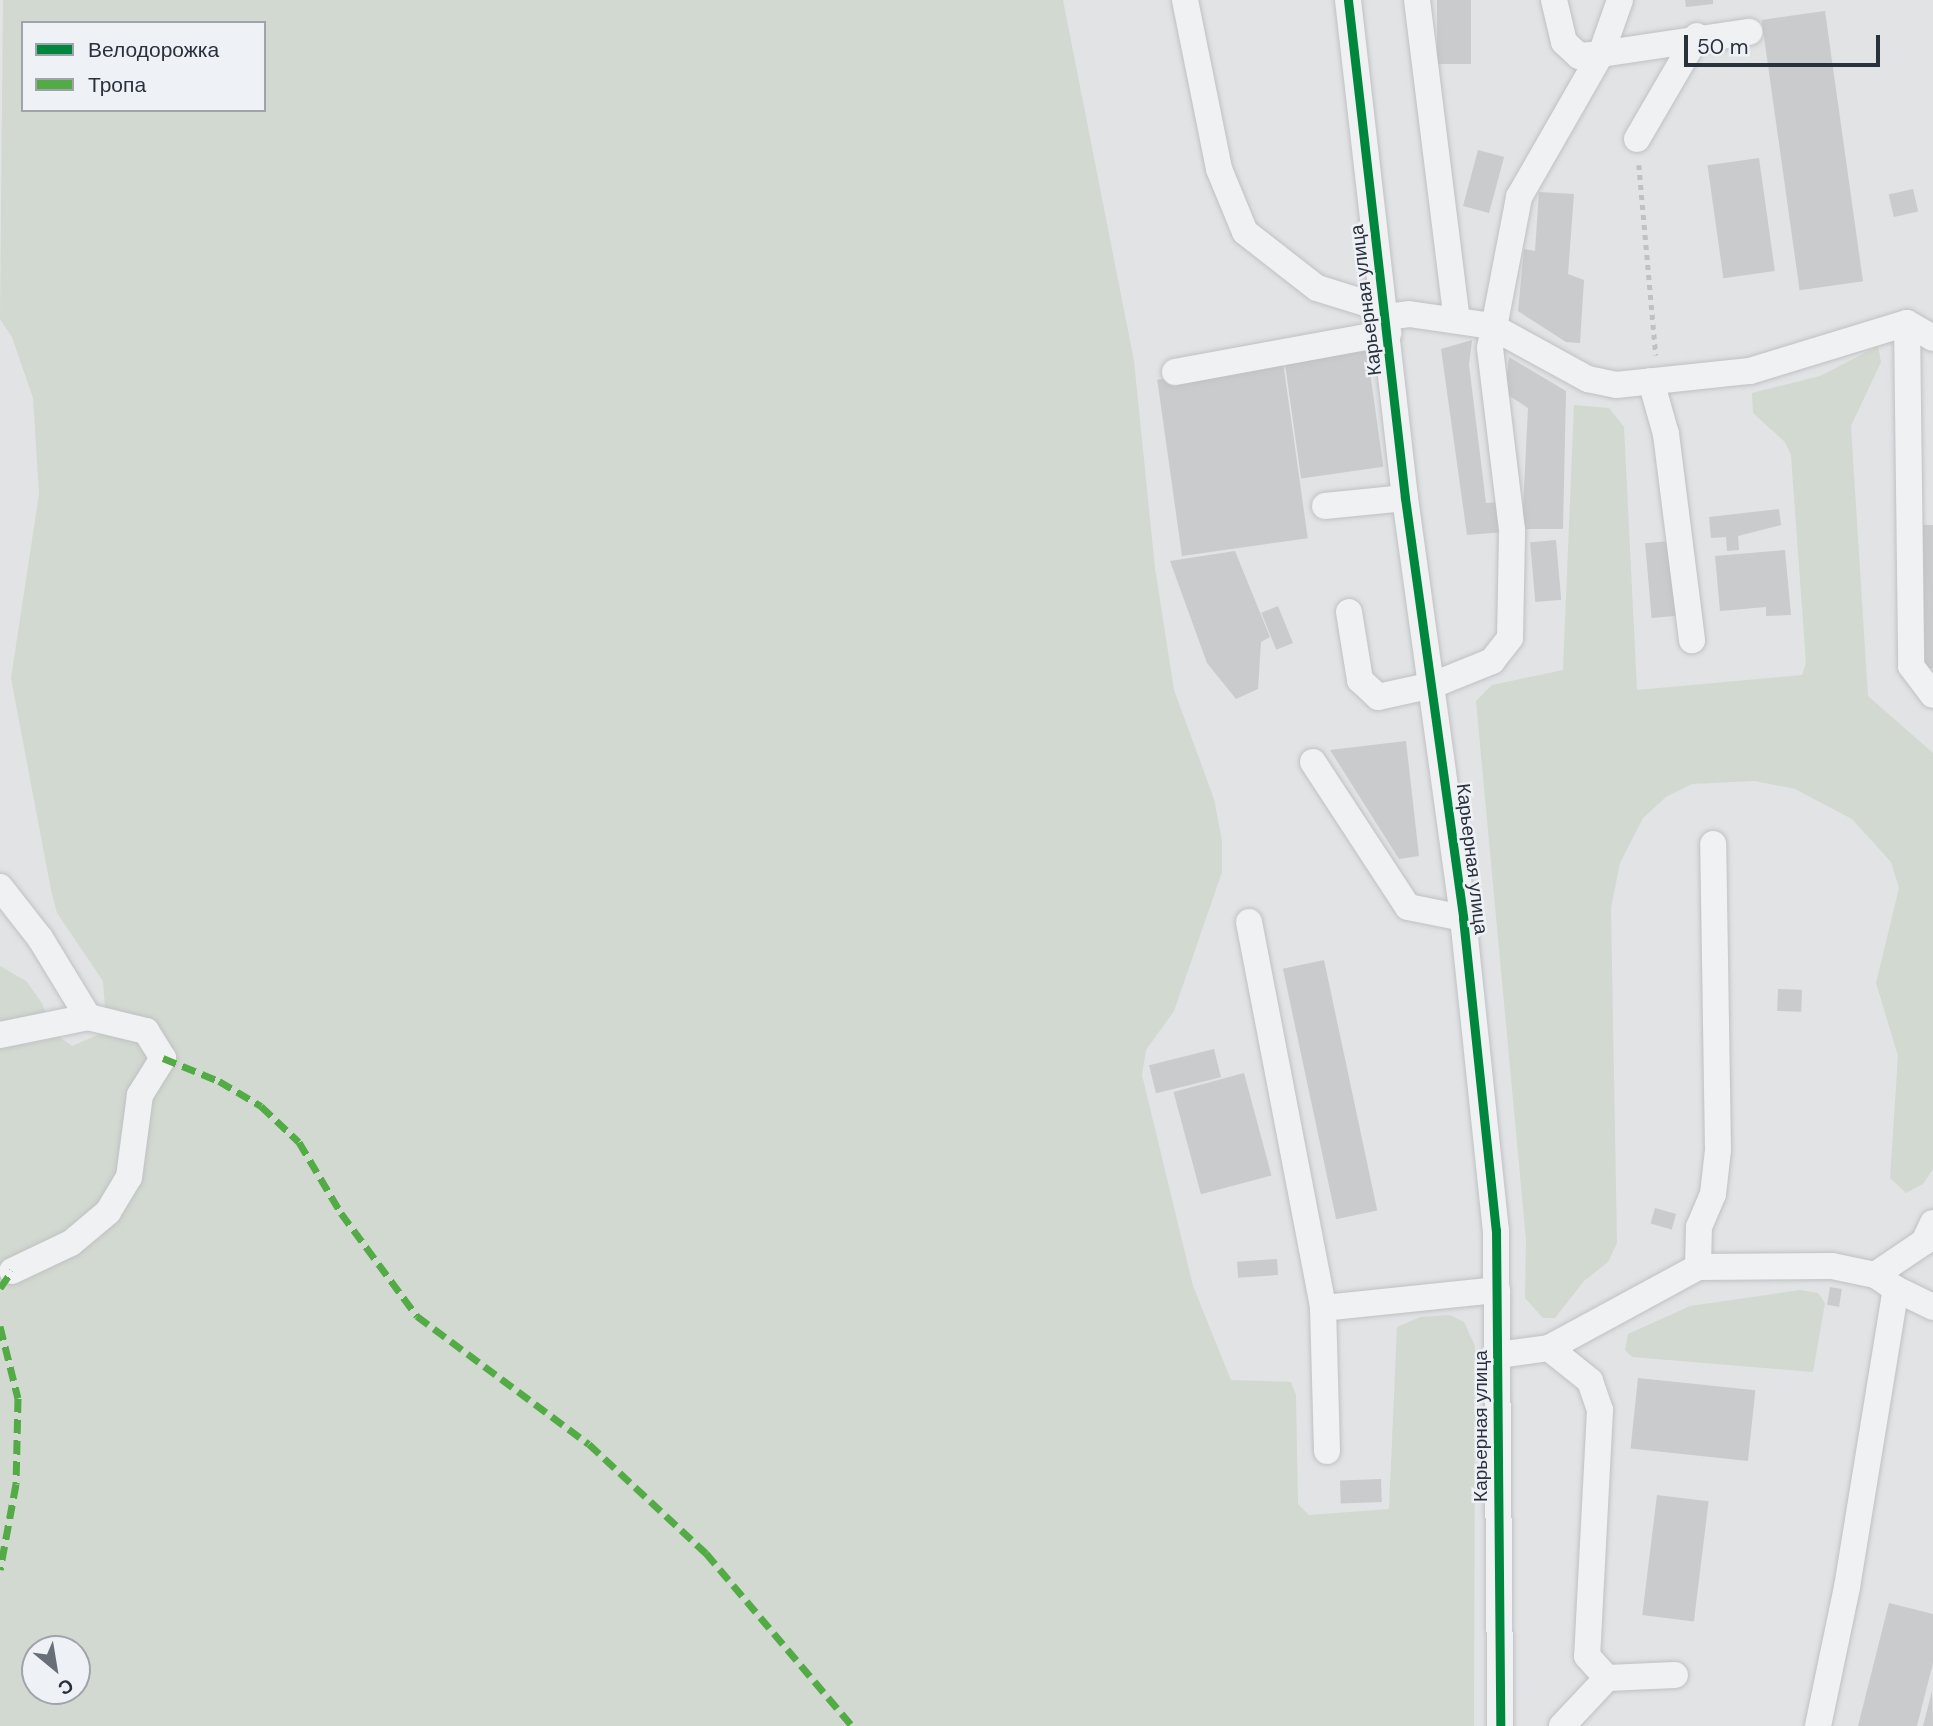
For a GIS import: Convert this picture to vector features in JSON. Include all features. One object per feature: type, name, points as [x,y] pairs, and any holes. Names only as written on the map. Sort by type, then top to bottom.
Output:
[{"type":"street","points":[[1185,0],[1219,169],[1245,232],[1292,272],[1387,325]]},
{"type":"street","name":"Карьерная улица","points":[[1348,0],[1405,498],[1433,685],[1463,918],[1497,1290],[1504,1724]]},
{"type":"street","points":[[1417,0],[1457,321]]},
{"type":"street","points":[[1555,0],[1564,42],[1579,56],[1667,47],[1698,36],[1749,32]]},
{"type":"street","points":[[1349,612],[1360,680],[1378,697],[1433,685],[1492,661],[1510,638],[1512,530],[1494,404],[1491,326],[1519,197],[1601,54],[1620,0]]},
{"type":"street","points":[[1637,139],[1698,36]]},
{"type":"street","points":[[1175,372],[1387,325],[1409,314],[1491,326],[1588,379],[1616,385],[1762,368],[1906,323],[1933,338]]},
{"type":"street","points":[[1906,323],[1911,666],[1933,695]]},
{"type":"street","points":[[1654,381],[1666,434],[1692,640]]},
{"type":"street","points":[[1325,506],[1405,498]]},
{"type":"street","points":[[1312,762],[1408,907],[1463,918]]},
{"type":"street","points":[[1698,1267],[1699,1227],[1713,1194],[1718,1150],[1713,844]]},
{"type":"street","points":[[0,887],[40,938],[88,1017]]},
{"type":"street","points":[[1249,922],[1323,1308],[1327,1451]]},
{"type":"street","points":[[0,1035],[88,1017],[146,1031],[163,1058],[140,1095],[129,1177],[90,1229],[12,1271]]},
{"type":"street","points":[[1818,1726],[1885,1282],[1924,1242],[1933,1223]]},
{"type":"street","points":[[1498,1355],[1549,1348],[1698,1267],[1832,1266],[1885,1282],[1933,1307]]},
{"type":"street","points":[[1323,1308],[1497,1290]]},
{"type":"street","points":[[1549,1348],[1590,1381],[1600,1410],[1587,1656],[1607,1678]]},
{"type":"street","points":[[1562,1726],[1607,1678],[1675,1675]]},
{"type":"path","points":[[1637,139],[1654,381]]},
{"type":"shaded area","points":[[3,0],[1063,0],[1134,361],[1155,568],[1174,690],[1214,799],[1222,841],[1222,872],[1174,1011],[1146,1050],[1142,1075],[1193,1286],[1231,1380],[1291,1382],[1296,1395],[1298,1504],[1309,1515],[1389,1509],[1397,1327],[1420,1317],[1450,1315],[1464,1322],[1475,1346],[1474,1726],[0,1726],[0,966],[26,981],[42,1003],[53,1032],[72,1046],[102,1033],[105,1008],[103,981],[57,913],[11,678],[39,494],[33,398],[12,337],[0,319]]},
{"type":"shaded area","points":[[1878,346],[1881,362],[1851,426],[1868,696],[1933,753],[1933,1169],[1923,1184],[1906,1193],[1890,1178],[1898,1056],[1876,983],[1899,888],[1891,862],[1852,819],[1795,789],[1755,781],[1692,784],[1666,797],[1643,818],[1620,863],[1611,908],[1617,1243],[1608,1262],[1584,1281],[1555,1318],[1543,1318],[1525,1298],[1526,1240],[1476,701],[1492,685],[1563,670],[1574,405],[1609,408],[1624,427],[1637,690],[1802,675],[1806,663],[1791,455],[1785,442],[1753,413],[1752,393],[1820,376]]},
{"type":"shaded area","points":[[1800,1290],[1818,1293],[1825,1303],[1813,1372],[1632,1357],[1625,1350],[1628,1334],[1690,1306]]},
{"type":"building","points":[[1437,0],[1471,0],[1471,64],[1437,64]]},
{"type":"building","points":[[1685,0],[1713,0],[1713,4],[1686,7]]},
{"type":"building","points":[[1825,11],[1863,281],[1800,290],[1762,20]]},
{"type":"building","points":[[1478,150],[1504,157],[1489,213],[1463,206]]},
{"type":"building","points":[[1759,158],[1775,271],[1723,278],[1708,165]]},
{"type":"building","points":[[1913,189],[1918,211],[1894,217],[1889,195]]},
{"type":"building","points":[[1539,192],[1574,194],[1568,274],[1584,280],[1580,343],[1566,342],[1518,311],[1524,249],[1535,251]]},
{"type":"building","points":[[1472,340],[1469,365],[1486,503],[1501,502],[1505,532],[1467,535],[1441,349]]},
{"type":"building","points":[[1367,351],[1383,467],[1301,478],[1285,363]]},
{"type":"building","points":[[1509,357],[1566,391],[1563,529],[1522,529],[1528,408],[1505,393]]},
{"type":"building","points":[[1283,362],[1308,538],[1182,556],[1157,380]]},
{"type":"building","points":[[1779,509],[1781,525],[1738,536],[1739,550],[1727,551],[1726,537],[1711,538],[1709,517]]},
{"type":"building","points":[[1923,525],[1933,525],[1933,668],[1925,668]]},
{"type":"building","points":[[1556,540],[1561,600],[1535,602],[1530,542]]},
{"type":"building","points":[[1671,541],[1678,616],[1652,618],[1645,543]]},
{"type":"building","points":[[1785,550],[1791,615],[1766,616],[1766,607],[1720,611],[1715,556]]},
{"type":"building","points":[[1235,551],[1270,637],[1261,642],[1258,689],[1236,699],[1207,663],[1170,561]]},
{"type":"building","points":[[1278,606],[1293,643],[1276,650],[1261,613]]},
{"type":"building","points":[[1406,741],[1419,856],[1399,859],[1330,750]]},
{"type":"building","points":[[1324,960],[1377,1210],[1336,1219],[1283,969]]},
{"type":"building","points":[[1778,989],[1802,990],[1801,1012],[1777,1011]]},
{"type":"building","points":[[1214,1049],[1221,1077],[1156,1093],[1149,1065]]},
{"type":"building","points":[[1244,1073],[1271,1175],[1201,1194],[1173,1092]]},
{"type":"building","points":[[1655,1208],[1676,1214],[1672,1229],[1651,1223]]},
{"type":"building","points":[[1277,1259],[1278,1275],[1238,1278],[1237,1262]]},
{"type":"building","points":[[1830,1287],[1842,1289],[1839,1307],[1827,1305]]},
{"type":"building","points":[[1638,1378],[1755,1390],[1748,1461],[1631,1449]]},
{"type":"building","points":[[1381,1479],[1382,1502],[1341,1503],[1340,1480]]},
{"type":"building","points":[[1657,1495],[1709,1501],[1694,1621],[1642,1615]]},
{"type":"building","points":[[1889,1603],[1933,1614],[1933,1663],[1917,1726],[1858,1726]]},
{"type":"building","points":[[1932,1691],[1933,1726],[1923,1726]]},
{"type":"marked path","points":[[163,1058],[219,1081],[261,1106],[299,1142],[341,1213],[417,1316],[589,1444],[706,1553],[852,1726]]},
{"type":"marked path","points":[[0,1288],[12,1271]]},
{"type":"marked path","points":[[0,1326],[18,1398],[16,1484],[0,1570]]},
{"type":"cycle path","points":[[1348,0],[1405,498],[1463,918],[1496,1230],[1500,1726]]}]
